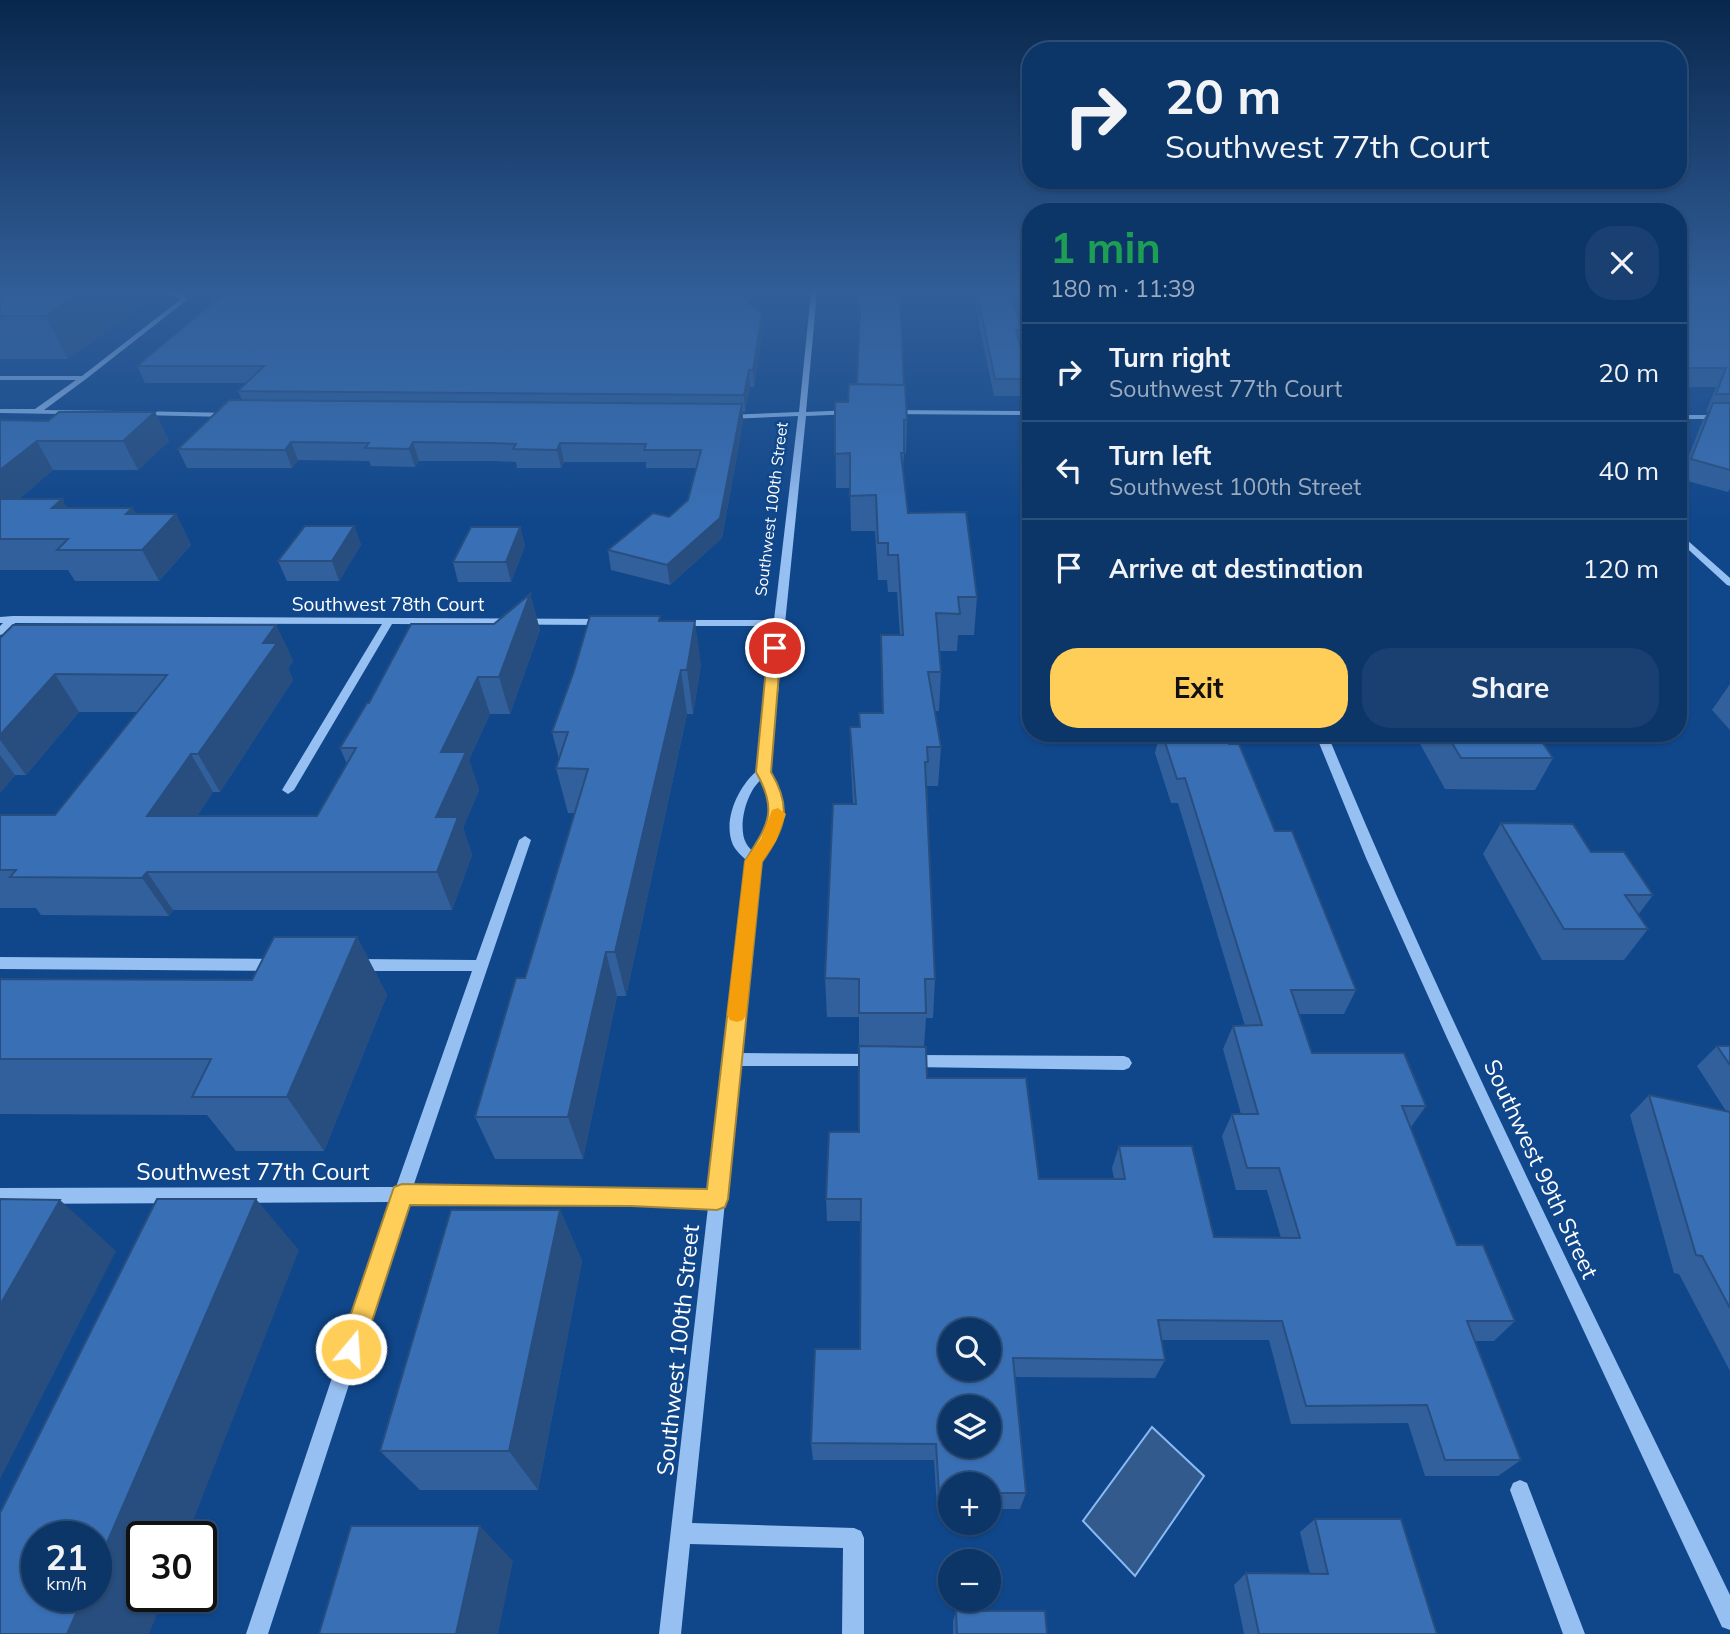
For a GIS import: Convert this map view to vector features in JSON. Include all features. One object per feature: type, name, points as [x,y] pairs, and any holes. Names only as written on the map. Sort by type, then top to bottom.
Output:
[{"type":"street","points":[[36,412],[96,368]]},
{"type":"street","name":"Southwest 100th Street","points":[[670,1634],[754,861],[768,841],[778,815],[774,789],[764,772],[777,623],[806,368]]},
{"type":"street","points":[[0,378],[84,378]]},
{"type":"street","points":[[0,411],[239,415]]},
{"type":"street","points":[[718,417],[865,412]]},
{"type":"street","points":[[879,412],[1022,413]]},
{"type":"street","points":[[1687,417],[1730,417]]},
{"type":"street","points":[[1687,543],[1730,583]]},
{"type":"street","name":"Southwest 78th Court","points":[[0,620],[622,622]]},
{"type":"street","points":[[0,632],[13,620]]},
{"type":"street","points":[[288,790],[387,622]]},
{"type":"street","points":[[663,623],[777,623]]},
{"type":"street","name":"Southwest 99th Street","points":[[1325,742],[1372,858],[1454,1038],[1730,1619]]},
{"type":"street","points":[[754,861],[739,844],[736,826],[746,786],[764,772]]},
{"type":"street","points":[[257,1634],[402,1194],[525,840]]},
{"type":"street","points":[[0,963],[289,965]]},
{"type":"street","points":[[344,965],[481,966]]},
{"type":"street","points":[[732,1059],[1124,1063]]},
{"type":"street","name":"Southwest 77th Court","points":[[0,1196],[402,1194],[717,1199]]},
{"type":"street","points":[[1520,1490],[1574,1634]]},
{"type":"street","points":[[681,1533],[854,1538],[853,1634]]},
{"type":"water","points":[[1152,1427],[1204,1476],[1135,1576],[1083,1521]]},
{"type":"building","points":[[262,368],[753,368],[749,370],[744,395],[238,391]]},
{"type":"building","points":[[858,368],[903,368],[904,385],[857,384]]},
{"type":"building","points":[[993,368],[1022,368],[1022,379],[995,379]]},
{"type":"building","points":[[1726,368],[1730,368],[1730,394],[1716,394]]},
{"type":"building","points":[[849,384],[905,385],[907,420],[904,420],[904,453],[901,453],[908,513],[966,512],[977,597],[958,597],[960,614],[936,613],[941,672],[928,672],[941,747],[927,747],[928,762],[925,762],[935,979],[925,979],[926,1013],[859,1013],[859,979],[825,978],[833,804],[856,804],[850,727],[860,727],[859,713],[883,713],[881,635],[903,635],[898,555],[888,555],[888,543],[878,543],[876,495],[850,496],[850,453],[835,454],[835,402],[848,402]]},
{"type":"building","points":[[229,400],[742,404],[720,518],[667,565],[608,550],[653,513],[669,517],[688,500],[701,450],[644,450],[646,444],[560,443],[557,450],[513,449],[516,444],[413,442],[409,449],[365,448],[369,443],[291,442],[285,450],[178,449]]},
{"type":"building","points":[[1713,403],[1730,403],[1730,470],[1691,459]]},
{"type":"building","points":[[59,412],[155,412],[123,441],[37,441],[0,470],[0,420],[48,421]]},
{"type":"building","points":[[0,499],[62,499],[52,508],[132,508],[126,514],[176,514],[142,550],[57,550],[68,539],[0,539]]},
{"type":"building","points":[[305,526],[354,526],[332,561],[278,561]]},
{"type":"building","points":[[471,527],[520,527],[506,562],[453,562]]},
{"type":"building","points":[[530,594],[499,677],[478,677],[441,752],[466,752],[436,817],[458,817],[437,872],[147,872],[142,878],[10,877],[16,870],[0,870],[0,815],[55,815],[167,675],[55,674],[0,735],[0,638],[13,625],[276,625],[263,643],[277,643],[198,754],[191,754],[147,816],[317,816],[356,748],[340,748],[369,703],[411,624],[494,624]]},
{"type":"building","points":[[590,616],[660,616],[659,621],[695,621],[687,670],[681,670],[615,952],[606,952],[568,1117],[475,1117],[516,978],[525,978],[588,769],[556,768],[568,732],[552,732]]},
{"type":"building","points":[[1165,742],[1239,744],[1275,831],[1292,831],[1356,990],[1291,990],[1312,1053],[1404,1053],[1426,1106],[1402,1106],[1457,1245],[1483,1245],[1515,1321],[1467,1321],[1521,1460],[1445,1460],[1427,1405],[1306,1406],[1282,1321],[1158,1320],[1165,1360],[1013,1358],[1026,1493],[1001,1493],[1001,1472],[938,1472],[938,1477],[936,1444],[811,1443],[815,1349],[860,1349],[861,1199],[826,1199],[829,1132],[859,1132],[859,1046],[926,1047],[927,1078],[1026,1078],[1039,1179],[1125,1179],[1119,1146],[1192,1146],[1214,1237],[1300,1238],[1279,1168],[1247,1168],[1232,1114],[1258,1114],[1233,1026],[1262,1025],[1185,778],[1177,779]]},
{"type":"building","points":[[1451,742],[1542,742],[1553,758],[1461,758]]},
{"type":"building","points":[[1501,823],[1573,824],[1591,852],[1624,852],[1653,895],[1625,895],[1648,929],[1564,929]]},
{"type":"building","points":[[274,937],[357,937],[287,1097],[192,1097],[211,1059],[0,1059],[0,979],[252,980]]},
{"type":"building","points":[[1717,1046],[1730,1046],[1730,1065]]},
{"type":"building","points":[[1649,1095],[1730,1112],[1730,1308],[1702,1256],[1696,1255]]},
{"type":"building","points":[[0,1199],[60,1200],[0,1305]]},
{"type":"building","points":[[157,1199],[256,1199],[112,1531],[112,1521],[21,1521],[21,1612],[77,1612],[67,1634],[0,1634],[0,1513]]},
{"type":"building","points":[[451,1210],[560,1210],[509,1451],[380,1451]]},
{"type":"building","points":[[1315,1519],[1401,1519],[1437,1634],[1259,1634],[1246,1573],[1328,1574]]},
{"type":"building","points":[[351,1526],[480,1526],[456,1634],[319,1634]]},
{"type":"building","points":[[1045,1611],[1047,1634],[957,1634],[956,1612]]},
{"type":"slow traffic","points":[[737,1015],[754,861],[768,841],[778,814]]},
{"type":"route","points":[[351,1349],[402,1194],[717,1199],[754,861],[768,841],[778,815],[774,789],[764,772],[775,648]]}]
